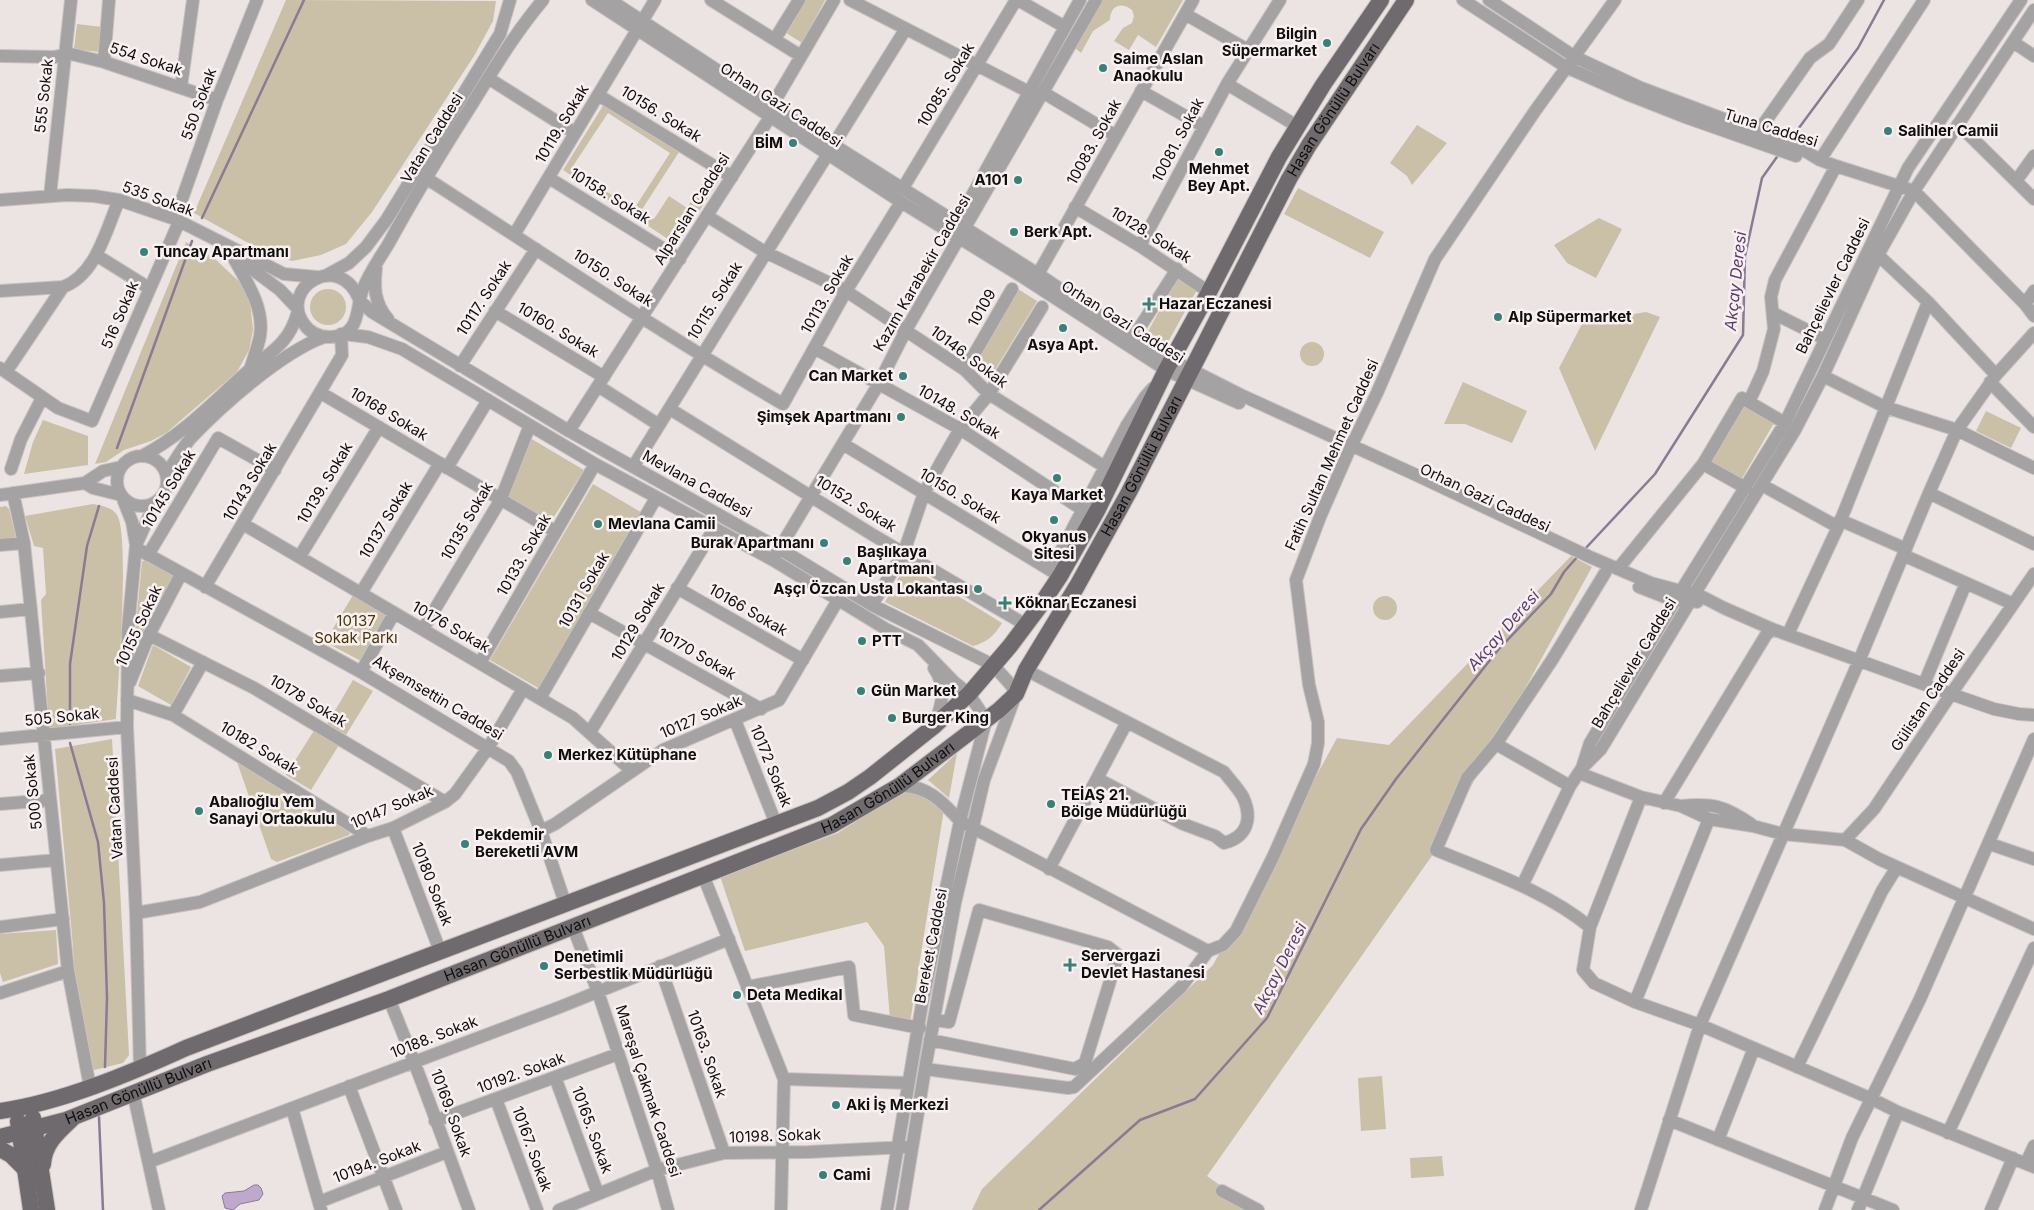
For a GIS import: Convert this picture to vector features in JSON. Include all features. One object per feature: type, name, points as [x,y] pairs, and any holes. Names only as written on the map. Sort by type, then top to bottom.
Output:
[{"type":"main road","name":"Hasan Gönüllü Bulvarı","points":[[16,1108],[90,1087],[140,1069],[186,1048],[818,808],[848,792],[933,728],[968,694],[1026,625],[1055,573],[1098,509],[1169,365],[1297,126],[1380,0]]},
{"type":"main road","name":"Hasan Gönüllü Bulvarı","points":[[0,1137],[75,1116],[133,1092],[389,999],[832,826],[899,786],[986,720],[1016,694],[1026,670],[1129,492],[1272,211],[1309,145],[1406,0]]},
{"type":"main road","points":[[16,1108],[27,1130],[42,1176],[47,1210]]},
{"type":"main road","points":[[42,1176],[43,1157],[47,1148],[60,1130],[75,1116]]},
{"type":"main road","points":[[27,1130],[24,1168],[30,1210]]},
{"type":"main road","points":[[0,1149],[11,1155],[24,1168]]},
{"type":"street","name":"555 Sokak","points":[[50,196],[71,0]]},
{"type":"street","points":[[104,62],[109,0]]},
{"type":"street","points":[[181,87],[192,0]]},
{"type":"street","name":"550 Sokak","points":[[177,221],[217,100],[257,0]]},
{"type":"street","name":"Vatan Caddesi","points":[[86,483],[103,471],[121,467],[127,461],[142,456],[169,441],[183,430],[283,341],[293,326],[301,292],[308,283],[349,263],[366,247],[387,219],[500,34],[510,0]]},
{"type":"street","name":"Vatan Caddesi","points":[[342,334],[351,328],[356,320],[360,310],[359,300],[376,264],[426,178],[517,32],[543,0]]},
{"type":"street","name":"Orhan Gazi Caddesi","points":[[592,0],[640,26],[831,149],[903,188],[959,230],[1189,376],[1250,407],[1350,449],[1611,571],[1678,596],[1693,597]]},
{"type":"street","name":"Orhan Gazi Caddesi","points":[[610,0],[640,26]]},
{"type":"street","name":"10119. Sokak","points":[[514,235],[655,0]]},
{"type":"street","points":[[711,0],[802,56]]},
{"type":"street","points":[[775,39],[799,0]]},
{"type":"street","name":"Alparslan Caddesi","points":[[569,431],[732,177],[834,0]]},
{"type":"street","points":[[850,0],[905,30],[1029,92]]},
{"type":"street","name":"Kazım Karabekir Caddesi","points":[[776,555],[878,385],[1029,92],[1080,0]]},
{"type":"street","name":"Kazım Karabekir Caddesi","points":[[959,230],[1044,93],[1096,0]]},
{"type":"street","name":"10083. Sokak","points":[[1038,274],[1193,0]]},
{"type":"street","name":"10081. Sokak","points":[[1140,246],[1203,126],[1280,0]]},
{"type":"street","name":"Tuna Caddesi","points":[[1463,0],[1566,68],[1629,95],[1760,136]]},
{"type":"street","name":"Tuna Caddesi","points":[[1489,0],[1575,57],[1639,87],[1803,154],[1914,191]]},
{"type":"street","name":"Fatih Sultan Mehmet Caddesi","points":[[1208,951],[1223,945],[1236,931],[1273,857],[1314,764],[1318,743],[1318,722],[1309,685],[1296,580],[1320,517],[1435,259],[1515,140],[1615,0]]},
{"type":"street","points":[[1760,136],[1810,58],[1829,44],[1858,0]]},
{"type":"street","points":[[1820,160],[1924,0]]},
{"type":"street","name":"Bahçelievler Caddesi","points":[[1522,886],[1570,786],[1580,770],[1590,742],[1785,422],[1908,168],[2021,0]]},
{"type":"street","points":[[1014,1],[1065,27]]},
{"type":"street","name":"10085. Sokak","points":[[903,188],[1014,1]]},
{"type":"street","name":"Bahçelievler Caddesi","points":[[1580,770],[1601,749],[1795,430],[1823,376],[1878,255],[1914,191],[2034,10]]},
{"type":"street","points":[[1185,14],[1248,50]]},
{"type":"street","name":"10115. Sokak","points":[[633,467],[670,409],[700,356],[905,30]]},
{"type":"street","points":[[2013,42],[2034,56]]},
{"type":"street","name":"554 Sokak","points":[[0,56],[54,57],[71,54],[104,62],[217,100]]},
{"type":"street","points":[[488,78],[575,133]]},
{"type":"street","points":[[1227,84],[1297,126]]},
{"type":"street","points":[[1141,91],[1203,126]]},
{"type":"street","points":[[1044,93],[1116,136]]},
{"type":"street","name":"10156. Sokak","points":[[598,95],[732,177]]},
{"type":"street","points":[[1958,124],[2034,199]]},
{"type":"street","name":"Orhan Gazi Caddesi","points":[[831,149],[901,202],[959,230],[1038,274],[1133,338],[1169,365]]},
{"type":"street","points":[[2016,181],[2034,156]]},
{"type":"street","points":[[1749,402],[1765,363],[1774,329],[1771,297],[1775,280],[1836,166]]},
{"type":"street","name":"10150. Sokak","points":[[426,178],[643,317],[700,356],[783,404]]},
{"type":"street","name":"10158. Sokak","points":[[549,178],[680,258]]},
{"type":"street","points":[[1914,191],[2025,304],[2034,316]]},
{"type":"street","name":"535 Sokak","points":[[0,200],[50,196],[94,196],[119,200],[177,221],[284,274],[322,276]]},
{"type":"street","points":[[0,291],[63,287],[75,283],[96,255],[119,200]]},
{"type":"street","name":"10113. Sokak","points":[[783,404],[846,291],[901,202]]},
{"type":"street","name":"10128. Sokak","points":[[1075,207],[1177,269],[1209,292]]},
{"type":"street","name":"10146. Sokak","points":[[707,216],[766,252],[846,291],[964,370],[989,394],[1105,467]]},
{"type":"street","name":"516 Sokak","points":[[42,398],[58,408],[92,421],[177,221]]},
{"type":"street","name":"535 Sokak","points":[[212,239],[280,290],[298,310]]},
{"type":"street","name":"10117. Sokak","points":[[460,366],[536,249]]},
{"type":"street","points":[[231,253],[252,293],[259,311],[260,335],[250,370]]},
{"type":"street","points":[[96,255],[149,288]]},
{"type":"street","points":[[1878,255],[1928,302],[2034,427]]},
{"type":"street","points":[[376,264],[376,297],[382,312],[393,324]]},
{"type":"street","points":[[1133,338],[1177,269]]},
{"type":"street","points":[[322,276],[338,276],[348,281],[355,289],[359,300]]},
{"type":"street","points":[[11,470],[22,439],[42,398],[3,370],[63,287]]},
{"type":"street","name":"10109","points":[[964,370],[1012,289]]},
{"type":"street","points":[[2025,304],[2034,291]]},
{"type":"street","name":"Mevlana Caddesi","points":[[359,300],[372,312],[460,366],[633,467],[776,555],[838,600],[918,645],[968,694],[986,720]]},
{"type":"street","points":[[1788,634],[1839,523],[1928,302]]},
{"type":"street","points":[[872,604],[904,552],[924,494],[960,429],[989,394],[1042,307]]},
{"type":"street","points":[[298,310],[301,320],[307,328],[315,334],[324,336]]},
{"type":"street","name":"10160. Sokak","points":[[495,310],[601,381],[659,425]]},
{"type":"street","points":[[1772,313],[1826,339]]},
{"type":"street","points":[[1641,1210],[1700,1025],[1860,661],[1957,430],[1993,379],[2034,333]]},
{"type":"street","points":[[166,474],[190,440],[254,380],[306,344],[324,336],[342,334]]},
{"type":"street","name":"Mevlana Caddesi","points":[[342,334],[368,337],[402,349],[595,464],[656,498],[714,528],[776,555],[993,665],[1011,685],[1016,694]]},
{"type":"street","name":"10143 Sokak","points":[[206,586],[342,355],[342,334]]},
{"type":"street","name":"10148. Sokak","points":[[814,348],[960,429],[1083,510]]},
{"type":"street","points":[[1055,573],[1083,510],[1135,411],[1169,365]]},
{"type":"street","points":[[1823,376],[1885,407],[1957,430],[2034,468]]},
{"type":"street","name":"10168 Sokak","points":[[321,393],[556,532]]},
{"type":"street","points":[[1590,927],[1571,911],[1522,886],[1436,850],[1467,778],[1496,744],[1611,571],[1703,464],[1742,398],[1785,422]]},
{"type":"street","name":"10137 Sokak","points":[[361,593],[488,400]]},
{"type":"street","name":"10152. Sokak","points":[[670,409],[873,535],[1026,625]]},
{"type":"street","name":"10135 Sokak","points":[[423,629],[501,499],[530,425]]},
{"type":"street","name":"10139. Sokak","points":[[300,556],[379,426]]},
{"type":"street","name":"10145 Sokak","points":[[148,556],[218,438],[275,470]]},
{"type":"street","name":"10150. Sokak","points":[[843,444],[1055,573]]},
{"type":"street","points":[[136,547],[155,503],[166,490],[166,474],[157,461],[142,456]]},
{"type":"street","name":"10133. Sokak","points":[[480,663],[595,464]]},
{"type":"street","points":[[1703,464],[1746,488]]},
{"type":"street","points":[[121,467],[116,483],[132,522],[136,547]]},
{"type":"street","points":[[0,495],[86,483],[93,488],[122,497],[130,504],[138,506],[155,503]]},
{"type":"street","points":[[1762,485],[2013,604]]},
{"type":"street","name":"500 Sokak","points":[[13,493],[24,543],[39,673],[68,971],[90,1087]]},
{"type":"street","points":[[1929,493],[2034,544]]},
{"type":"street","name":"10131 Sokak","points":[[540,698],[656,498]]},
{"type":"street","name":"10176 Sokak","points":[[244,524],[573,718],[632,771]]},
{"type":"street","name":"10129 Sokak","points":[[590,732],[714,528]]},
{"type":"street","points":[[0,545],[24,543]]},
{"type":"street","name":"Vatan Caddesi","points":[[136,547],[128,629],[127,727],[136,913],[140,1069]]},
{"type":"street","name":"Akşemsettin Caddesi","points":[[136,547],[148,556],[361,672],[509,761],[517,772],[541,831],[565,903]]},
{"type":"street","name":"10155 Sokak","points":[[127,696],[149,635],[181,574]]},
{"type":"street","name":"Gülistan Caddesi","points":[[1845,840],[1874,809],[2034,574]]},
{"type":"street","points":[[1924,684],[1966,583]]},
{"type":"street","name":"10166 Sokak","points":[[678,588],[803,660]]},
{"type":"street","name":"Bahçelievler Caddesi","points":[[1693,597],[1772,629],[1994,709],[2034,715]]},
{"type":"street","name":"10127 Sokak","points":[[541,831],[555,824],[663,750],[779,700],[838,600]]},
{"type":"street","points":[[0,612],[31,609]]},
{"type":"street","points":[[361,672],[394,613]]},
{"type":"street","name":"10170 Sokak","points":[[589,613],[761,709]]},
{"type":"street","points":[[1664,803],[1766,635],[1772,629]]},
{"type":"street","name":"10178 Sokak","points":[[149,635],[254,688],[445,802]]},
{"type":"street","points":[[918,645],[939,675],[943,686],[942,704],[933,728]]},
{"type":"street","points":[[172,715],[203,662]]},
{"type":"street","points":[[1026,670],[1224,772],[1243,797],[1248,816],[1245,830],[1235,840],[1224,843],[1215,836],[1183,824],[1098,779]]},
{"type":"street","points":[[0,676],[39,673]]},
{"type":"street","name":"10147 Sokak","points":[[136,913],[200,902],[393,828],[445,802],[455,794],[488,748],[523,688]]},
{"type":"street","name":"Bereket Caddesi","points":[[902,1210],[955,903],[984,780],[1016,694]]},
{"type":"street","name":"10182 Sokak","points":[[127,696],[172,715],[368,836]]},
{"type":"street","name":"10172 Sokak","points":[[735,720],[776,824]]},
{"type":"street","name":"Bereket Caddesi","points":[[887,1210],[908,1083],[920,1028],[922,1004],[960,821],[986,720]]},
{"type":"street","points":[[1049,869],[1127,722]]},
{"type":"street","name":"505 Sokak","points":[[0,739],[127,727]]},
{"type":"street","points":[[1496,744],[1570,786]]},
{"type":"street","points":[[1825,1210],[1852,1138],[1920,999],[1964,896],[1990,844],[2033,746]]},
{"type":"street","points":[[1580,770],[1641,797],[1681,806],[1714,805],[1737,815],[1753,826]]},
{"type":"street","points":[[899,786],[920,788],[950,810],[960,821],[1208,951],[1180,987],[1074,1087],[1068,1088],[925,1069]]},
{"type":"street","points":[[1641,797],[1590,927],[1583,970],[1594,983],[1635,1002],[1700,1025],[1898,1112],[2030,1165],[2034,1146]]},
{"type":"street","points":[[0,804],[50,800]]},
{"type":"street","points":[[1681,806],[1709,818],[1783,834],[1845,840],[1897,867],[2034,929]]},
{"type":"street","points":[[1635,1002],[1709,818]]},
{"type":"street","name":"10180 Sokak","points":[[393,828],[440,951]]},
{"type":"street","points":[[1990,844],[2034,860]]},
{"type":"street","points":[[0,865],[56,860]]},
{"type":"street","points":[[1797,1067],[1882,891],[1897,867]]},
{"type":"street","points":[[703,875],[784,1079],[781,1210]]},
{"type":"street","points":[[930,1040],[1075,1069],[1085,1063],[1118,955],[1108,947],[978,910],[949,1022],[934,1020]]},
{"type":"street","points":[[0,927],[63,919]]},
{"type":"street","name":"Mareşal Çakmak Caddesi","points":[[573,927],[598,992],[657,1170],[668,1210]]},
{"type":"street","name":"10188. Sokak","points":[[149,1162],[598,992],[729,939]]},
{"type":"street","points":[[1948,1133],[2034,948]]},
{"type":"street","name":"10163. Sokak","points":[[660,966],[724,1153]]},
{"type":"street","points":[[747,987],[849,967],[854,1015],[920,1028]]},
{"type":"street","points":[[1,990],[68,971]]},
{"type":"street","name":"10169. Sokak","points":[[389,999],[415,1061],[435,1121],[469,1210]]},
{"type":"street","points":[[1718,1140],[1754,1048]]},
{"type":"street","name":"10192. Sokak","points":[[435,1121],[618,1054]]},
{"type":"street","name":"10165. Sokak","points":[[556,1078],[598,1194]]},
{"type":"street","points":[[784,1079],[908,1083]]},
{"type":"street","points":[[349,1086],[396,1210]]},
{"type":"street","points":[[133,1092],[158,1210]]},
{"type":"street","name":"10167. Sokak","points":[[496,1100],[536,1210]]},
{"type":"street","points":[[292,1108],[320,1206]]},
{"type":"street","points":[[1860,1204],[1898,1112]]},
{"type":"street","points":[[1669,1120],[1833,1187],[1860,1204],[1893,1210]]},
{"type":"street","name":"10198. Sokak","points":[[559,1210],[657,1170],[724,1153],[912,1146]]},
{"type":"street","name":"10194. Sokak","points":[[320,1206],[384,1175],[447,1152]]},
{"type":"street","points":[[1991,1210],[2013,1158]]},
{"type":"street","points":[[1222,1191],[1258,1210]]},
{"type":"green space","points":[[286,0],[496,1],[493,21],[474,56],[372,212],[346,244],[321,255],[292,261],[261,250],[194,213]]},
{"type":"green space","points":[[803,0],[825,0],[802,43],[783,31]]},
{"type":"green space","points":[[1101,0],[1183,0],[1156,47],[1138,35],[1129,50],[1114,41],[1123,28],[1132,23],[1134,16],[1132,10],[1128,7],[1117,6],[1110,15],[1110,20],[1093,31],[1081,53],[1075,48]]},
{"type":"green space","points":[[77,24],[102,27],[99,52],[74,49]]},
{"type":"green space","points":[[604,104],[679,152],[641,211],[654,219],[669,196],[687,208],[710,172],[720,179],[677,245],[563,170]],"holes":[[[608,113],[670,153],[634,209],[571,169]]]},
{"type":"green space","points":[[1417,125],[1447,143],[1412,185],[1407,176],[1390,163]]},
{"type":"green space","points":[[1298,188],[1384,232],[1370,258],[1284,214]]},
{"type":"green space","points":[[1599,218],[1622,229],[1596,278],[1567,263],[1554,245]]},
{"type":"green space","points":[[186,242],[215,259],[245,287],[250,301],[253,330],[249,350],[237,372],[166,433],[151,441],[124,450],[106,462],[95,464]]},
{"type":"green space","points":[[1178,277],[1198,288],[1168,342],[1160,343],[1146,335]]},
{"type":"green space","points":[[328,289],[335,290],[341,294],[345,300],[345,314],[341,320],[335,324],[328,325],[321,324],[315,320],[311,314],[310,307],[311,300],[315,294],[321,290]]},
{"type":"green space","points":[[1018,289],[1037,301],[993,373],[974,361]]},
{"type":"green space","points":[[1646,312],[1660,317],[1595,451],[1559,368],[1583,322]]},
{"type":"green space","points":[[1307,342],[1317,342],[1324,349],[1324,359],[1317,366],[1307,366],[1300,359],[1300,349]]},
{"type":"green space","points":[[1463,382],[1527,411],[1512,443],[1465,424],[1444,424]]},
{"type":"green space","points":[[1741,403],[1774,423],[1741,480],[1708,461]]},
{"type":"green space","points":[[1986,411],[2021,428],[2011,448],[1976,431]]},
{"type":"green space","points":[[43,420],[88,436],[88,465],[24,474],[33,442]]},
{"type":"green space","points":[[530,438],[584,470],[550,523],[507,498]]},
{"type":"green space","points":[[593,484],[644,514],[540,689],[490,660]]},
{"type":"green space","points":[[93,504],[106,507],[115,512],[121,528],[123,580],[116,719],[49,729],[41,600],[46,594],[43,548],[34,546],[25,516]]},
{"type":"green space","points":[[6,506],[9,509],[16,538],[0,542],[0,507]]},
{"type":"green space","points":[[1571,556],[1592,567],[1436,850],[1207,1176],[1255,1210],[972,1210],[982,1189],[1213,965],[1337,738],[1389,745]]},
{"type":"green space","points":[[145,560],[173,576],[142,639],[137,642],[134,640],[142,562]]},
{"type":"green space","points":[[906,564],[1002,623],[996,632],[982,643],[973,646],[885,602]]},
{"type":"green space","name":"10137 Sokak Parkı","points":[[353,595],[387,614],[361,661],[325,642]]},
{"type":"green space","points":[[1385,596],[1390,597],[1396,603],[1396,613],[1390,619],[1385,620],[1380,619],[1374,613],[1373,608],[1374,603],[1380,597]]},
{"type":"green space","points":[[153,645],[191,667],[171,705],[138,686]]},
{"type":"green space","points":[[353,680],[373,691],[346,735],[327,724]]},
{"type":"green space","points":[[315,729],[339,745],[311,790],[286,775]]},
{"type":"green space","points":[[112,739],[129,1055],[123,1063],[90,1071],[76,1007],[73,947],[55,749]]},
{"type":"green space","points":[[957,753],[949,798],[928,780]]},
{"type":"green space","points":[[237,762],[350,833],[349,835],[277,862],[271,859]]},
{"type":"green space","points":[[913,784],[944,809],[910,1023],[890,1019],[884,946],[867,922],[745,951],[720,876],[838,833]]},
{"type":"green space","points":[[56,930],[58,964],[3,982],[0,973],[0,934]]},
{"type":"green space","points":[[1382,1076],[1386,1129],[1361,1131],[1358,1078]]},
{"type":"green space","points":[[1442,1156],[1444,1176],[1411,1178],[1410,1158]]},
{"type":"shaded area","points":[[254,1185],[258,1185],[261,1188],[263,1194],[259,1200],[240,1204],[233,1210],[225,1208],[222,1196],[225,1193],[244,1191]]},
{"type":"waterway","points":[[202,218],[304,0]]},
{"type":"waterway","name":"Akçay Deresi","points":[[1790,140],[1858,48],[1884,0]]},
{"type":"waterway","name":"Akçay Deresi","points":[[1584,550],[1655,474],[1743,335],[1745,256],[1762,178],[1779,154]]},
{"type":"waterway","points":[[117,448],[192,241]]},
{"type":"waterway","points":[[70,724],[70,664],[87,546],[99,506]]},
{"type":"waterway","name":"Akçay Deresi","points":[[1039,1210],[1140,1120],[1195,1099],[1267,1018],[1361,829],[1396,779],[1498,650],[1551,594],[1564,572],[1578,556]]},
{"type":"waterway","points":[[70,743],[98,842],[104,903],[107,998],[105,1067]]},
{"type":"waterway","points":[[99,1117],[103,1210]]},
{"type":"place","name":"Bilgin Süpermarket","points":[[1327,43]]},
{"type":"place","name":"Saime Aslan Anaokulu","points":[[1103,68]]},
{"type":"place","name":"Salihler Camii","points":[[1888,131]]},
{"type":"place","name":"BİM","points":[[793,143]]},
{"type":"place","name":"Mehmet Bey Apt.","points":[[1219,152]]},
{"type":"place","name":"A101","points":[[1018,180]]},
{"type":"place","name":"Berk Apt.","points":[[1014,232]]},
{"type":"place","name":"Tuncay Apartmanı","points":[[144,252]]},
{"type":"place","name":"Hazar Eczanesi","points":[[1149,304]]},
{"type":"place","name":"Alp Süpermarket","points":[[1498,317]]},
{"type":"place","name":"Asya Apt.","points":[[1063,328]]},
{"type":"place","name":"Can Market","points":[[903,376]]},
{"type":"place","name":"Şimşek Apartmanı","points":[[901,417]]},
{"type":"place","name":"Kaya Market","points":[[1057,478]]},
{"type":"place","name":"Okyanus Sitesi","points":[[1054,520]]},
{"type":"place","name":"Mevlana Camii","points":[[598,524]]},
{"type":"place","name":"Burak Apartmanı","points":[[824,543]]},
{"type":"place","name":"Başlıkaya Apartmanı","points":[[847,561]]},
{"type":"place","name":"Aşçı Özcan Usta Lokantası","points":[[978,589]]},
{"type":"place","name":"Köknar Eczanesi","points":[[1005,603]]},
{"type":"place","name":"PTT","points":[[862,641]]},
{"type":"place","name":"Gün Market","points":[[861,691]]},
{"type":"place","name":"Burger King","points":[[892,718]]},
{"type":"place","name":"Merkez Kütüphane","points":[[548,755]]},
{"type":"place","name":"TEİAŞ 21. Bölge Müdürlüğü","points":[[1051,804]]},
{"type":"place","name":"Abalıoğlu Yem Sanayi Ortaokulu","points":[[199,811]]},
{"type":"place","name":"Pekdemir Bereketli AVM","points":[[465,844]]},
{"type":"place","name":"Servergazi Devlet Hastanesi","points":[[1070,965]]},
{"type":"place","name":"Denetimli Serbestlik Müdürlüğü","points":[[544,966]]},
{"type":"place","name":"Deta Medikal","points":[[737,995]]},
{"type":"place","name":"Aki İş Merkezi","points":[[836,1105]]},
{"type":"place","name":"Cami","points":[[823,1175]]}]
